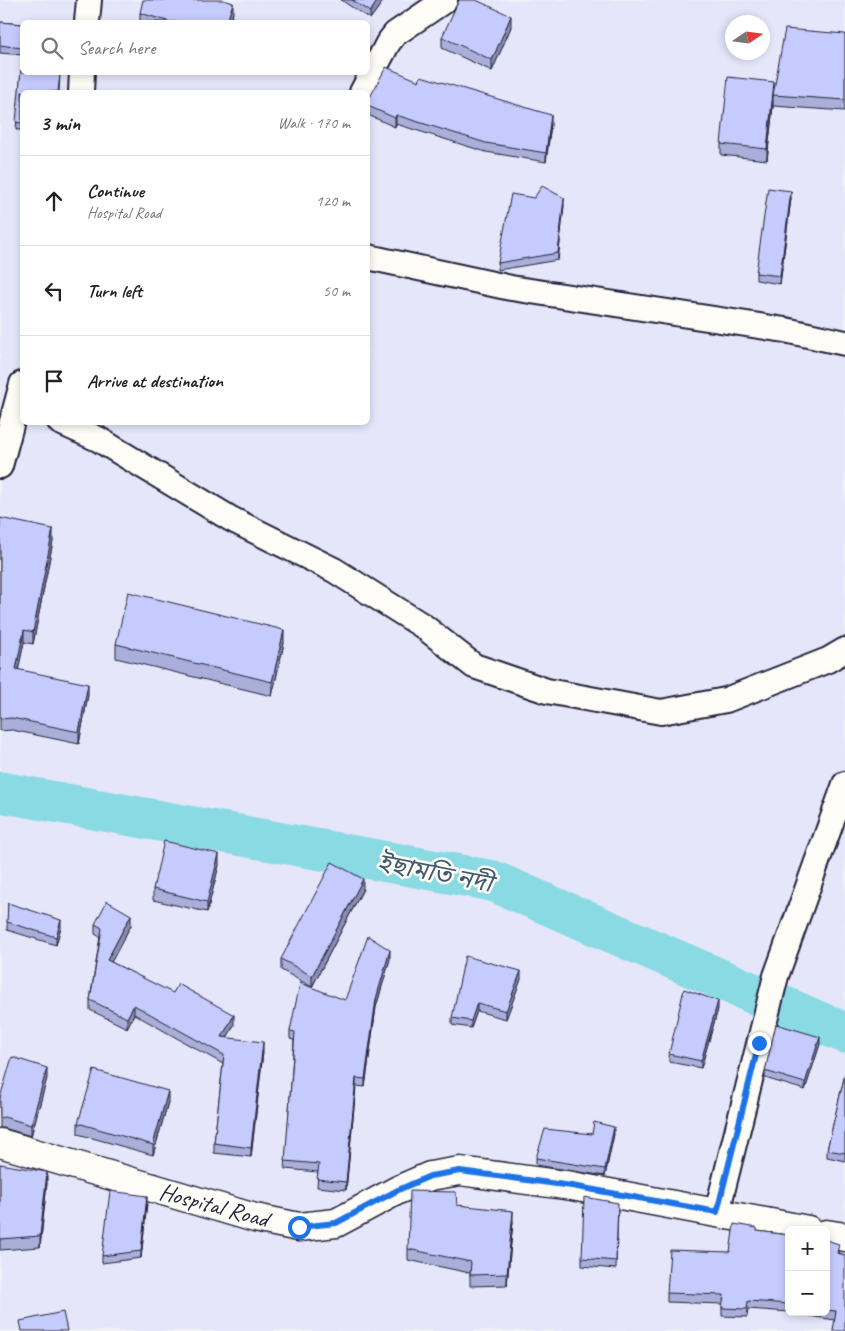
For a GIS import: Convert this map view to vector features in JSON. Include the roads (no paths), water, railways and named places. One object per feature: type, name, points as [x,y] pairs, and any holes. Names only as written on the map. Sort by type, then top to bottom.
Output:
[{"type":"main road","name":"Hospital Road","points":[[0,1143],[36,1156],[255,1218],[299,1227],[336,1223],[398,1190],[430,1176],[460,1171],[572,1186],[788,1226]]},
{"type":"main road","points":[[830,1235],[845,1238]]},
{"type":"street","points":[[87,20],[89,0]]},
{"type":"street","points":[[363,90],[388,42],[395,34],[445,0]]},
{"type":"street","points":[[81,90],[82,75]]},
{"type":"street","points":[[370,257],[511,288],[785,330],[845,343]]},
{"type":"street","points":[[0,466],[16,400]]},
{"type":"street","points":[[67,425],[98,439],[230,519],[334,570],[423,626],[474,666],[547,690],[662,712],[726,700],[828,660],[845,650]]},
{"type":"street","points":[[717,1212],[776,976],[845,784]]},
{"type":"waterway","name":"ইছামতি নদী","points":[[0,792],[493,881],[845,1033]]}]
